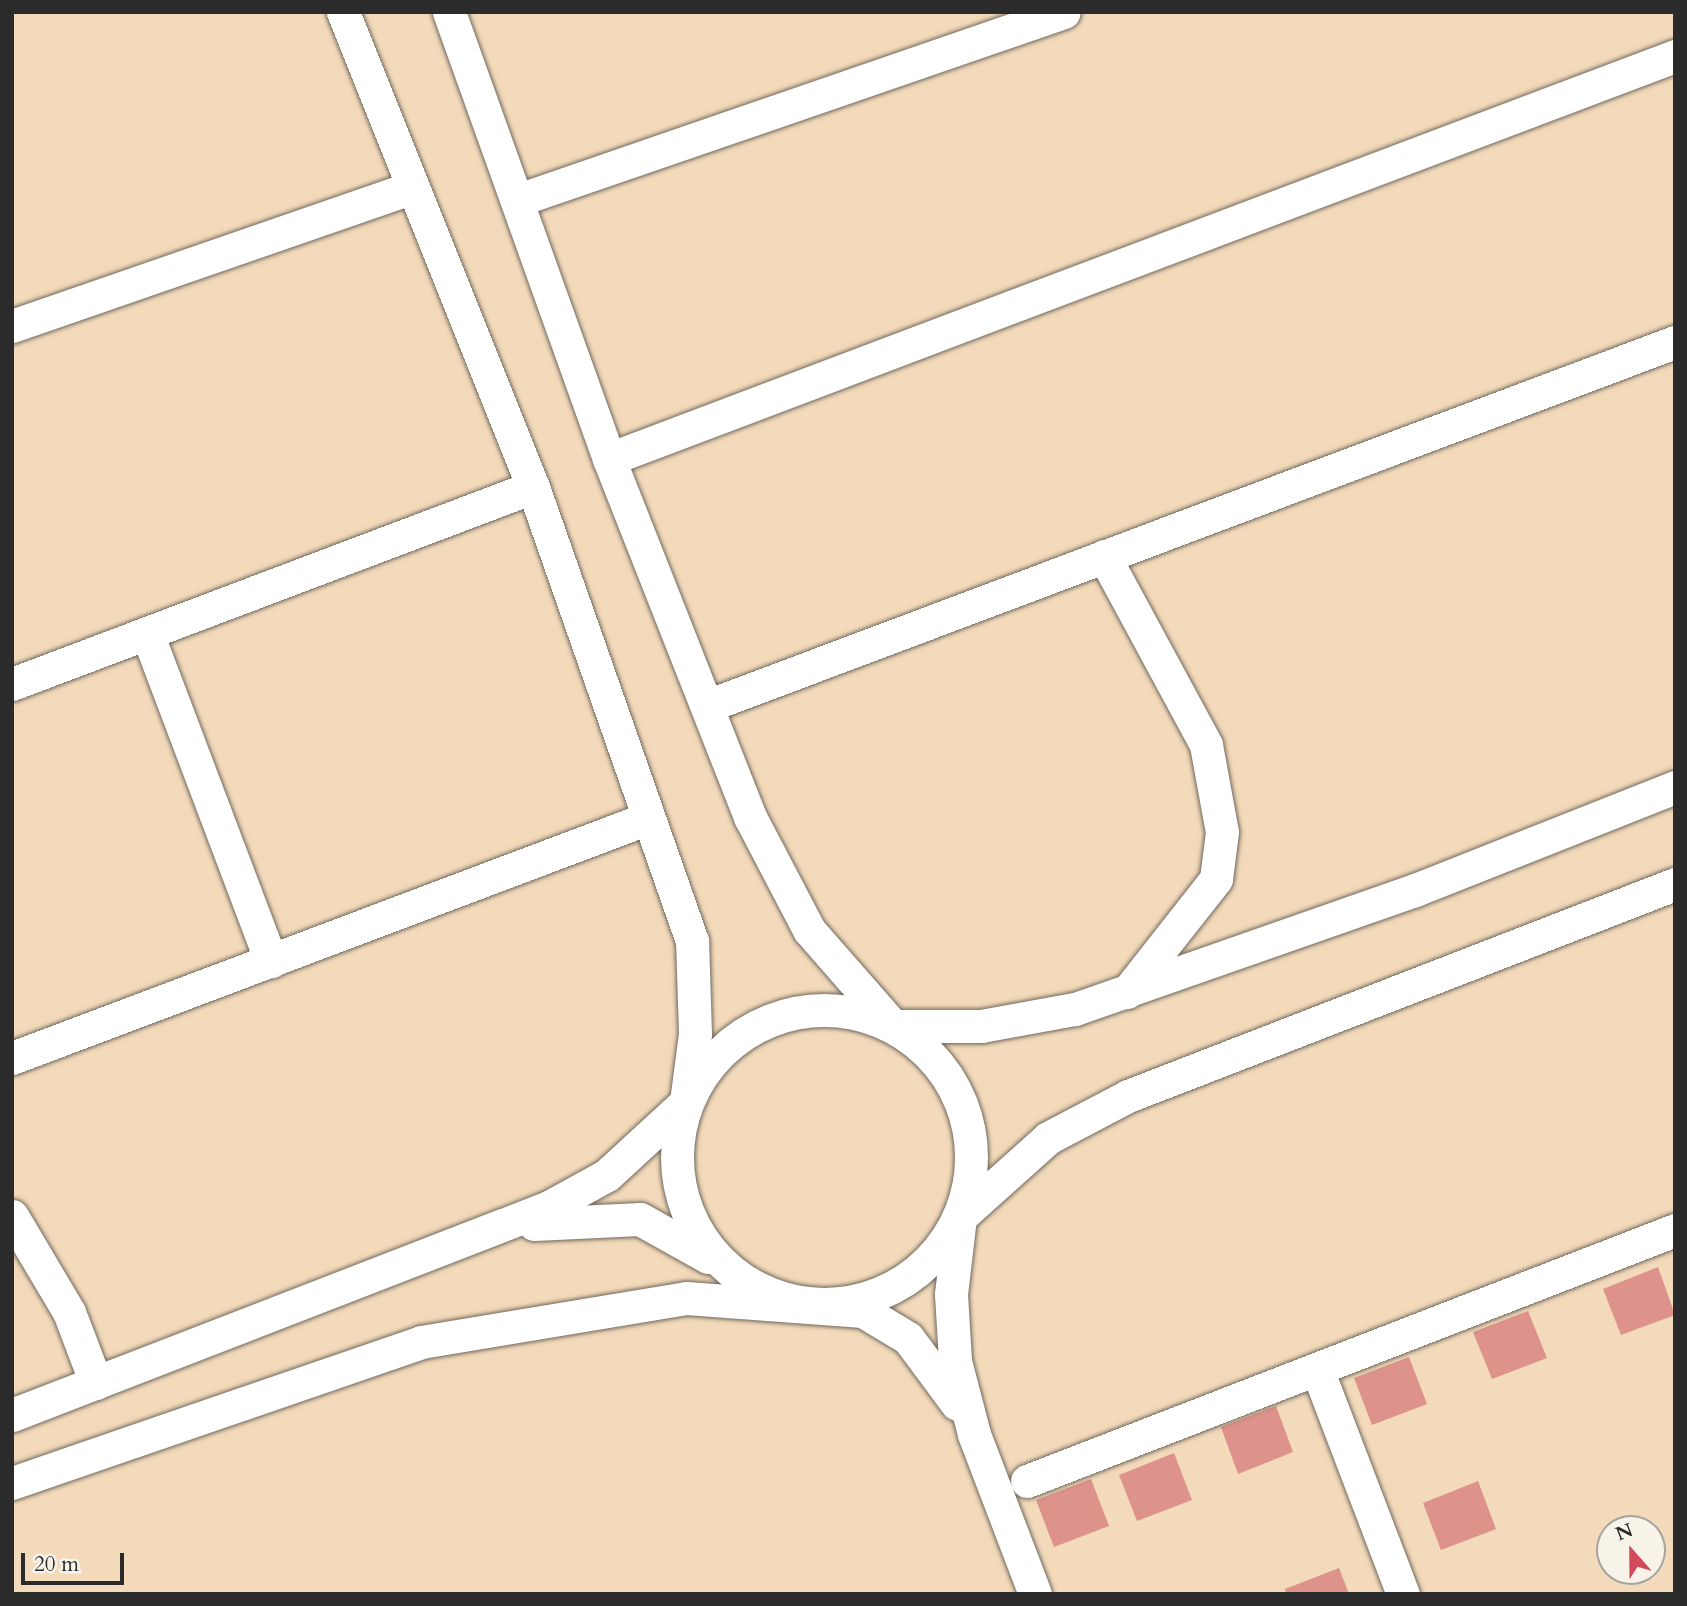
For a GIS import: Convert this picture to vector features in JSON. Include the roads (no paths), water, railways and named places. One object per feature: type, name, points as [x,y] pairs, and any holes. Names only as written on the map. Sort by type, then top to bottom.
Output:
[{"type":"street","points":[[343,12],[533,488],[646,819],[692,941],[695,1034],[676,1176],[704,1245],[730,1272]]},
{"type":"street","points":[[450,12],[609,459],[750,817],[809,930],[893,1026],[929,1052],[959,1098],[970,1130],[971,1174],[960,1217],[951,1294],[955,1361],[974,1434],[1035,1594]]},
{"type":"street","points":[[518,200],[1065,12]]},
{"type":"street","points":[[609,459],[1675,56]]},
{"type":"street","points":[[12,326],[413,187]]},
{"type":"street","points":[[706,706],[1675,342]]},
{"type":"street","points":[[12,684],[533,488]]},
{"type":"street","points":[[1104,556],[1206,745],[1222,832],[1216,879],[1126,993]]},
{"type":"street","points":[[147,633],[271,961]]},
{"type":"street","points":[[12,1415],[474,1239],[607,1175],[686,1102],[706,1066],[736,1038],[772,1018],[813,1009],[854,1012],[893,1026],[1024,1021],[1126,993],[1415,890],[1675,787]]},
{"type":"street","points":[[12,1058],[646,819]]},
{"type":"street","points":[[12,1483],[421,1342],[686,1298],[843,1304],[900,1284],[945,1243],[960,1217],[1048,1138],[1128,1096],[1675,884]]},
{"type":"street","points":[[12,1216],[69,1312],[96,1383]]},
{"type":"street","points":[[474,1239],[572,1218],[640,1219],[768,1295],[863,1311],[908,1338],[944,1380],[974,1434]]},
{"type":"street","points":[[1027,1481],[1675,1230]]},
{"type":"street","points":[[1317,1369],[1403,1594]]}]
